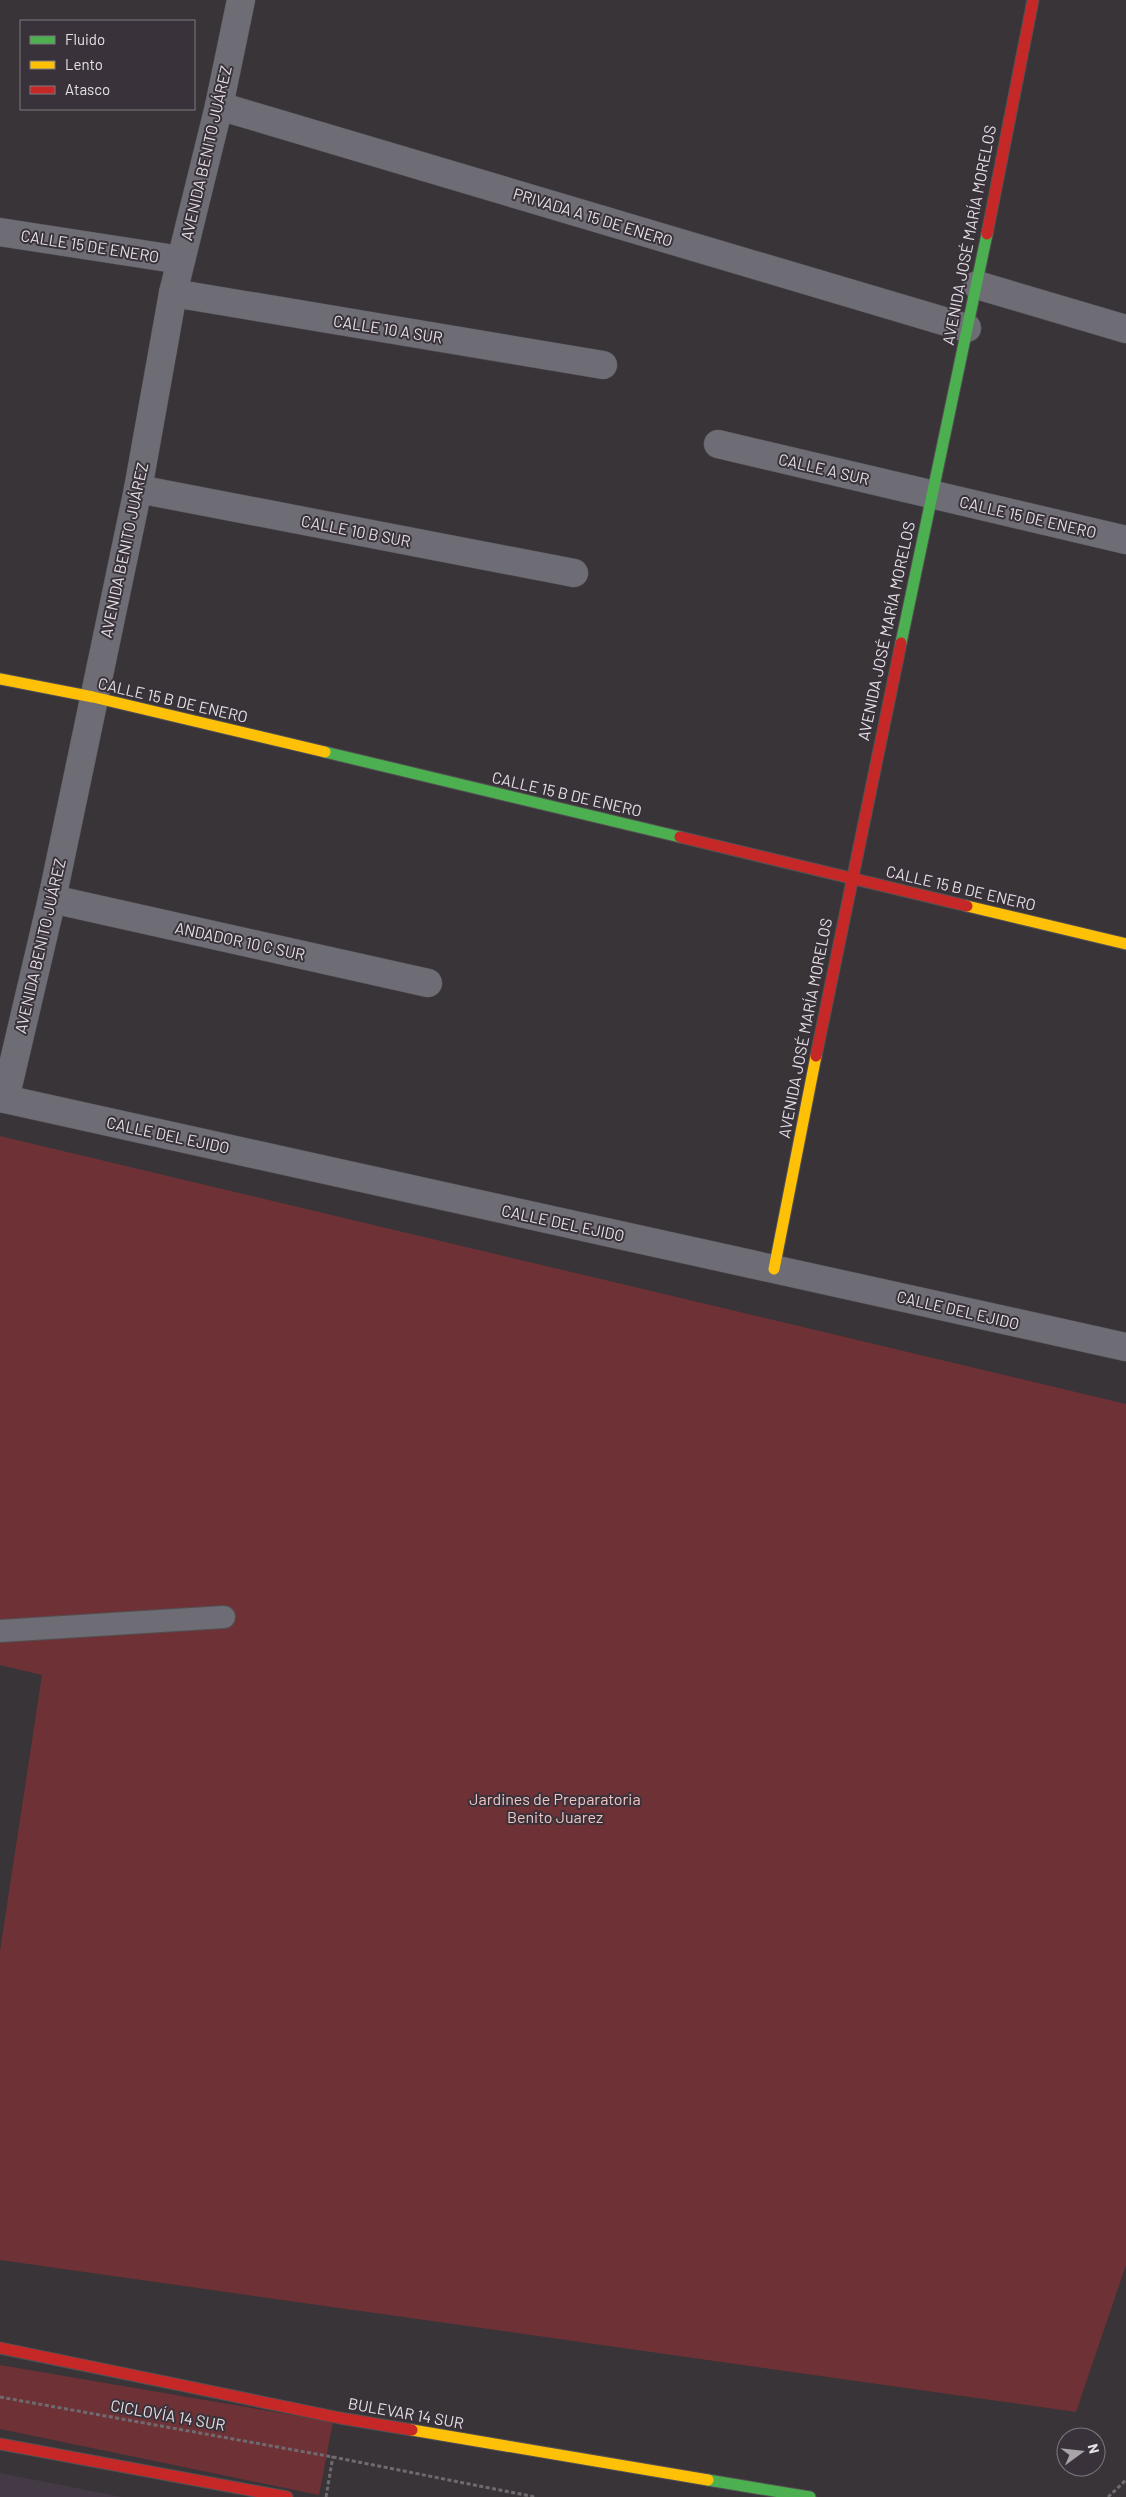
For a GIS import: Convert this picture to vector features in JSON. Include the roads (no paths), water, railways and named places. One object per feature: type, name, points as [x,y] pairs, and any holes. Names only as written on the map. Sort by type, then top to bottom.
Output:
[{"type":"street","name":"AVENIDA BENITO JUÁREZ","points":[[3,1099],[52,899],[92,697],[138,489],[173,293],[219,106],[241,0]]},
{"type":"street","name":"AVENIDA JOSÉ MARÍA MORELOS","points":[[774,1269],[850,878],[977,285],[1033,0]]},
{"type":"street","name":"PRIVADA A 15 DE ENERO","points":[[219,106],[968,328]]},
{"type":"street","name":"CALLE 15 DE ENERO","points":[[0,232],[181,260]]},
{"type":"street","points":[[977,285],[1126,329]]},
{"type":"street","name":"CALLE 10 A SUR","points":[[173,293],[603,365]]},
{"type":"street","name":"CALLE A SUR","points":[[718,444],[931,494]]},
{"type":"street","name":"CALLE 10 B SUR","points":[[138,489],[574,573]]},
{"type":"street","name":"CALLE 15 DE ENERO","points":[[931,494],[1126,540]]},
{"type":"street","name":"CALLE 15 B DE ENERO","points":[[0,679],[92,697],[1126,944]]},
{"type":"street","name":"ANDADOR 10 C SUR","points":[[52,899],[428,982]]},
{"type":"street","name":"CALLE DEL EJIDO","points":[[3,1099],[1126,1347]]},
{"type":"street","name":"BULEVAR 14 SUR","points":[[0,2348],[340,2418],[810,2497]]},
{"type":"street","points":[[0,2444],[287,2497]]},
{"type":"lane","points":[[0,1631],[224,1617]]},
{"type":"park label","name":"Jardines de Preparatoria Benito Juarez","points":[[555,1808]]}]
